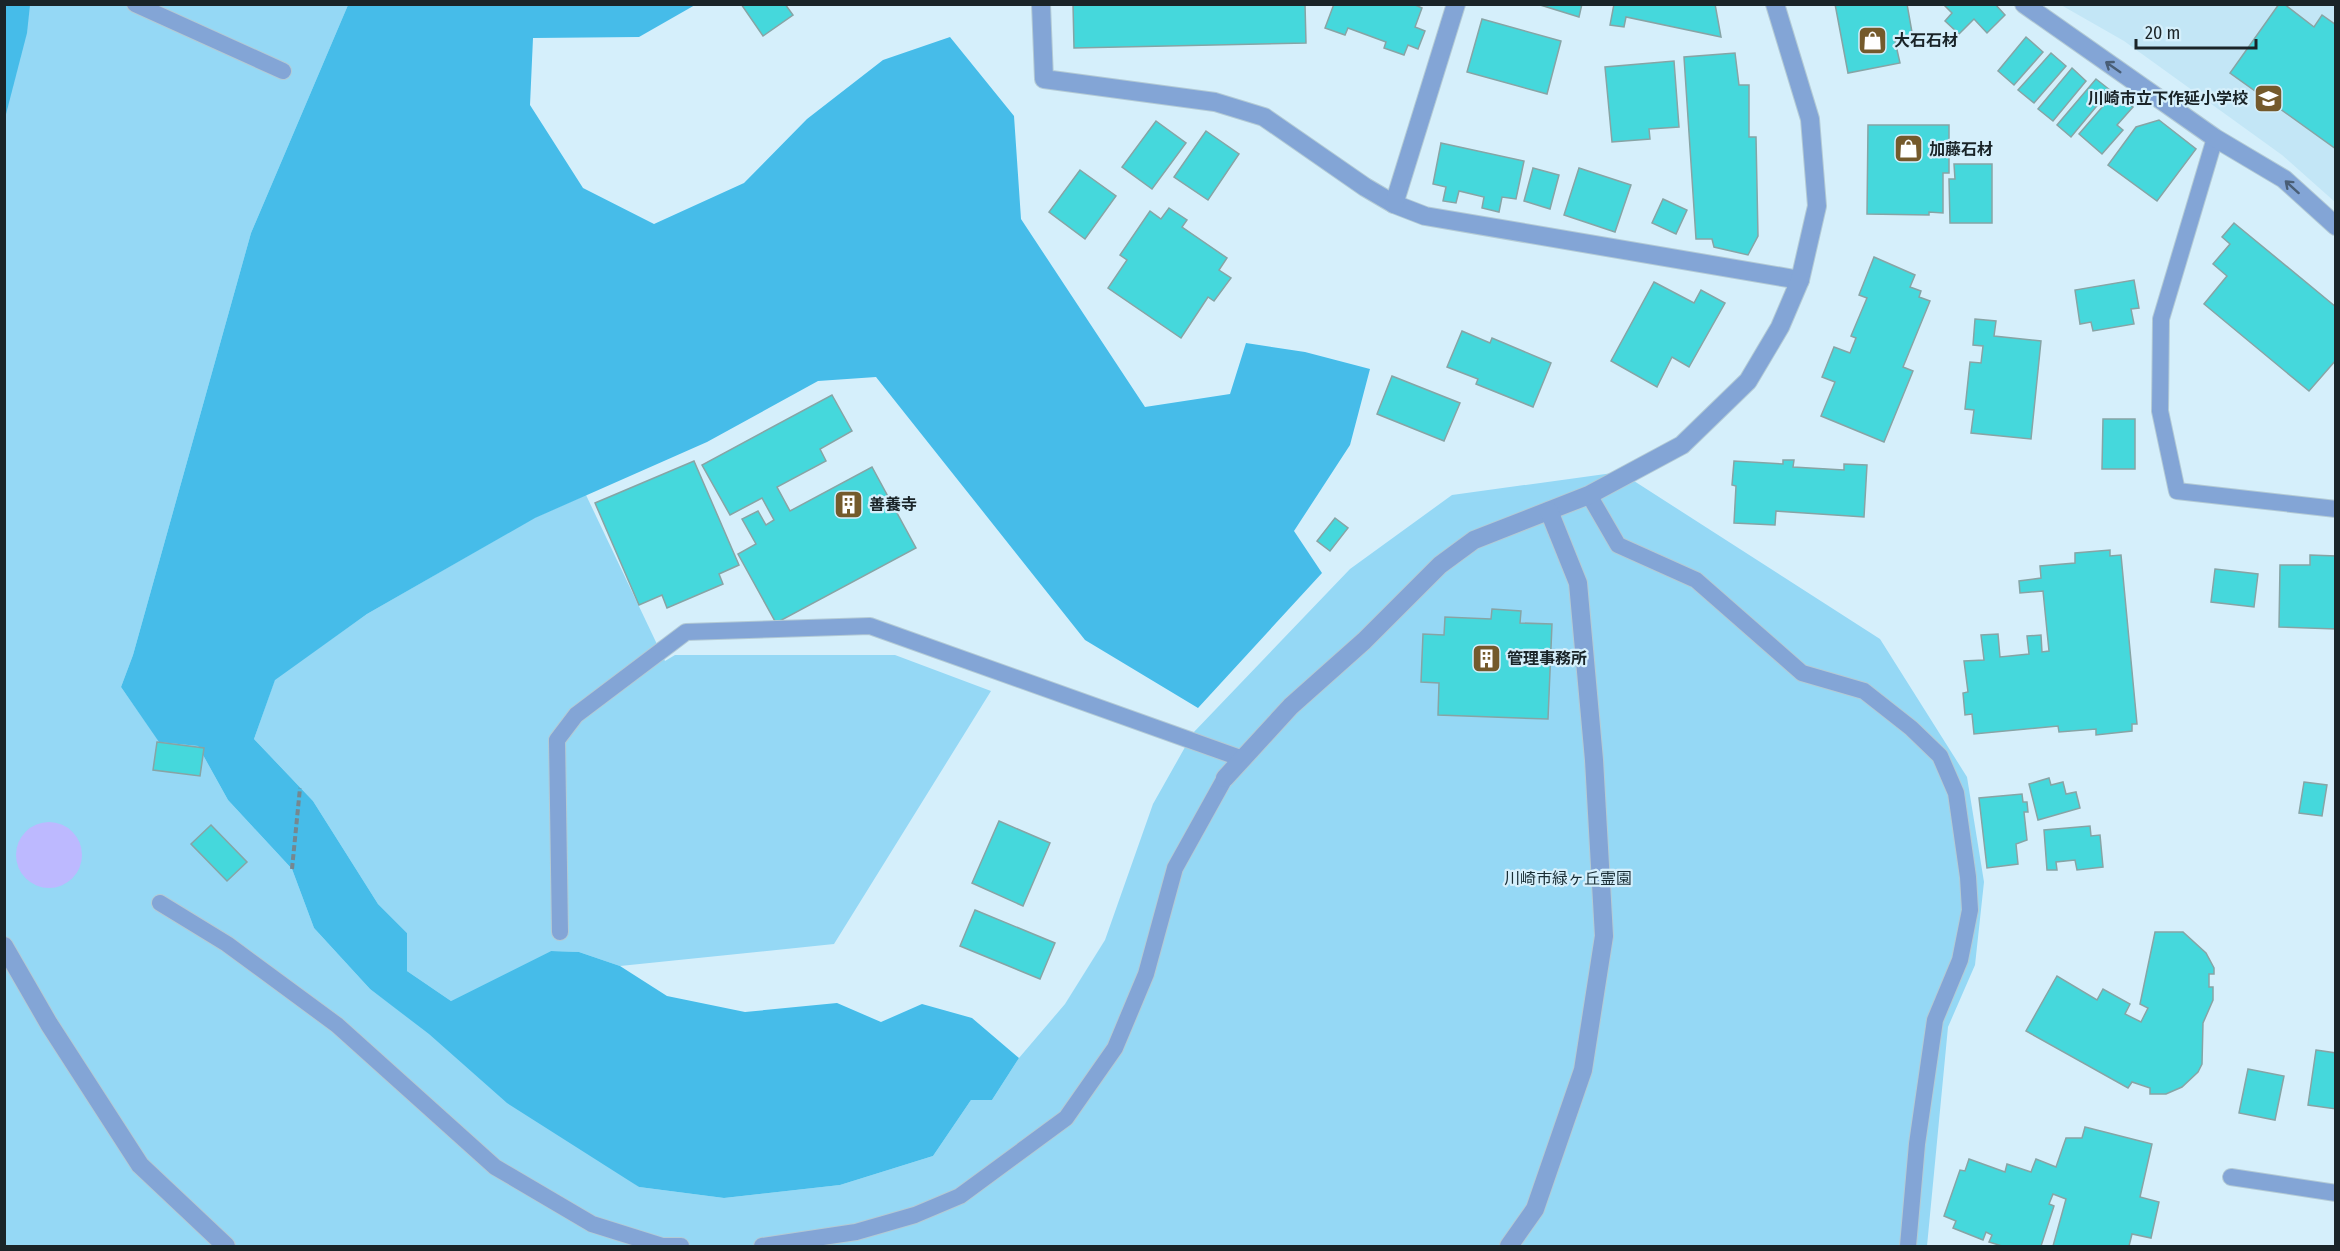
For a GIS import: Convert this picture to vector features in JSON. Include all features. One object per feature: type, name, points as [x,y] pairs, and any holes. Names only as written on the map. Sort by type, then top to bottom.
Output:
[{"type":"street","points":[[1041,4],[1044,79],[1215,102],[1264,117],[1365,187],[1394,204],[1425,216],[1800,280]]},
{"type":"street","points":[[1394,204],[1456,4]]},
{"type":"street","points":[[1225,777],[1291,706],[1364,641],[1440,565],[1474,540],[1589,495],[1682,445],[1748,381],[1780,327],[1800,280],[1817,206],[1811,129],[1807,108],[1775,4]]},
{"type":"street","points":[[2024,4],[2216,138],[2284,179],[2336,226]]},
{"type":"street","points":[[1509,1246],[1535,1209],[1583,1070],[1604,936],[1594,759],[1578,583],[1549,511]]},
{"type":"street","points":[[4,946],[49,1024],[140,1165],[226,1246]]},
{"type":"lane","points":[[135,4],[283,70]]},
{"type":"lane","points":[[2216,138],[2161,319],[2160,411],[2177,491],[2336,509]]},
{"type":"lane","points":[[1589,495],[1618,545],[1696,580],[1802,674],[1864,692],[1911,728],[1940,756],[1948,774],[1956,793],[1968,877],[1970,910],[1960,960],[1935,1020],[1917,1144],[1908,1246]]},
{"type":"lane","points":[[560,932],[557,740],[576,716],[686,632],[870,626],[1243,759]]},
{"type":"lane","points":[[762,1246],[856,1232],[915,1215],[960,1196],[1066,1118],[1115,1048],[1146,974],[1175,868],[1225,777]]},
{"type":"lane","points":[[160,903],[227,944],[337,1025],[495,1167],[592,1224],[662,1246],[681,1246]]},
{"type":"lane","points":[[2231,1177],[2336,1193]]},
{"type":"path","points":[[292,869],[300,788]]},
{"type":"shaded area","points":[[5,4],[30,5],[27,33],[5,118]]},
{"type":"shaded area","points":[[348,5],[695,5],[639,37],[533,38],[530,105],[583,188],[654,224],[744,183],[807,119],[883,60],[950,37],[1014,116],[1021,219],[1145,407],[1230,394],[1246,343],[1305,352],[1370,369],[1350,445],[1294,531],[1322,573],[1198,708],[1085,640],[876,377],[818,381],[707,442],[535,518],[367,614],[275,680],[254,739],[313,801],[378,904],[407,933],[407,971],[451,1001],[551,951],[579,952],[620,966],[667,996],[745,1012],[837,1003],[881,1022],[922,1004],[972,1018],[1019,1058],[992,1100],[971,1100],[933,1156],[840,1185],[724,1198],[639,1187],[507,1103],[429,1034],[370,989],[314,928],[292,869],[228,800],[198,746],[159,742],[121,687],[133,655],[251,233]]},
{"type":"shaded area","name":"川崎市立下作延小学校","points":[[2061,5],[2335,5],[2335,202],[2282,155],[2124,41]]},
{"type":"shaded area","points":[[42,822],[56,822],[68,827],[77,836],[82,855],[80,868],[73,879],[56,888],[42,888],[30,883],[21,874],[16,862],[16,848],[21,836],[30,827]]},
{"type":"green space","name":"川崎市緑ヶ丘霊園","points":[[5,5],[348,5],[251,233],[133,655],[121,687],[159,741],[198,746],[228,800],[292,869],[314,928],[370,989],[639,1187],[724,1198],[840,1185],[933,1156],[971,1100],[992,1100],[1019,1058],[1065,1004],[1105,940],[1153,804],[1193,733],[1350,569],[1452,495],[1620,472],[1880,639],[1967,777],[1984,882],[1975,965],[1948,1027],[1927,1246],[5,1246]]},
{"type":"green space","points":[[586,495],[665,661],[675,655],[895,655],[991,691],[834,944],[620,966],[579,952],[551,951],[451,1001],[407,971],[407,933],[378,904],[313,801],[254,739],[275,679],[367,614],[534,518]]},
{"type":"building","points":[[741,4],[785,4],[793,15],[763,36]]},
{"type":"building","points":[[1073,4],[1305,4],[1306,43],[1074,48]]},
{"type":"building","points":[[1334,4],[1413,4],[1422,8],[1415,27],[1425,31],[1418,49],[1408,45],[1404,55],[1384,48],[1386,42],[1348,28],[1345,35],[1325,28]]},
{"type":"building","points":[[1537,4],[1582,4],[1579,17]]},
{"type":"building","points":[[1614,4],[1715,4],[1721,37],[1626,17],[1624,27],[1610,25]]},
{"type":"building","name":"大石石材","points":[[1835,4],[1907,4],[1913,38],[1895,41],[1900,63],[1848,73]]},
{"type":"building","points":[[1943,4],[1995,4],[2005,15],[1987,33],[1974,19],[1959,34],[1945,21],[1952,13]]},
{"type":"building","points":[[2279,4],[2284,4],[2314,27],[2322,15],[2336,25],[2336,149],[2230,73]]},
{"type":"building","points":[[1482,19],[1561,41],[1547,94],[1467,72]]},
{"type":"building","points":[[2026,37],[2043,52],[2014,85],[1998,71]]},
{"type":"building","points":[[1735,53],[1739,85],[1749,85],[1749,137],[1756,137],[1758,236],[1748,255],[1714,247],[1712,239],[1696,239],[1684,57]]},
{"type":"building","points":[[2051,53],[2066,66],[2034,103],[2018,90]]},
{"type":"building","points":[[1674,61],[1679,127],[1649,129],[1650,139],[1612,142],[1605,67]]},
{"type":"building","points":[[2072,68],[2086,81],[2053,121],[2038,109]]},
{"type":"building","points":[[2096,79],[2110,90],[2071,137],[2057,125]]},
{"type":"building","points":[[2116,91],[2133,107],[2117,125],[2123,130],[2102,154],[2079,134]]},
{"type":"building","points":[[2159,120],[2196,149],[2157,201],[2108,165],[2136,127]]},
{"type":"building","points":[[1156,121],[1186,143],[1152,189],[1122,167]]},
{"type":"building","name":"加藤石材","points":[[1868,125],[1949,125],[1949,173],[1943,173],[1943,213],[1929,212],[1929,215],[1867,214]]},
{"type":"building","points":[[1206,131],[1239,154],[1208,200],[1174,177]]},
{"type":"building","points":[[1441,143],[1524,161],[1516,199],[1502,197],[1499,212],[1482,208],[1484,197],[1459,191],[1456,203],[1443,201],[1446,187],[1433,184]]},
{"type":"building","points":[[1954,164],[1992,164],[1992,223],[1950,223],[1949,179],[1955,179]]},
{"type":"building","points":[[1533,168],[1559,175],[1550,209],[1524,201]]},
{"type":"building","points":[[1579,168],[1631,185],[1615,232],[1564,215]]},
{"type":"building","points":[[1080,170],[1116,196],[1085,239],[1049,212]]},
{"type":"building","points":[[1663,199],[1687,210],[1676,234],[1652,223]]},
{"type":"building","points":[[1169,208],[1187,220],[1182,227],[1227,258],[1219,270],[1231,278],[1214,301],[1208,297],[1181,338],[1108,288],[1127,260],[1120,255],[1150,211],[1161,219]]},
{"type":"building","points":[[2234,223],[2336,307],[2336,360],[2309,391],[2204,304],[2227,276],[2213,264],[2230,244],[2222,237]]},
{"type":"building","points":[[1874,257],[1915,275],[1910,287],[1921,291],[1919,297],[1930,301],[1903,367],[1913,371],[1884,442],[1821,416],[1835,382],[1822,377],[1834,347],[1850,353],[1856,338],[1851,336],[1867,298],[1859,295]]},
{"type":"building","points":[[2134,280],[2139,308],[2131,309],[2134,324],[2093,331],[2091,322],[2080,324],[2075,290]]},
{"type":"building","points":[[1654,282],[1694,303],[1701,290],[1725,303],[1689,367],[1672,357],[1657,387],[1611,361]]},
{"type":"building","points":[[1975,319],[1996,321],[1994,336],[2041,341],[2031,439],[1971,433],[1974,410],[1965,409],[1970,362],[1981,363],[1983,346],[1973,345]]},
{"type":"building","points":[[1462,331],[1490,343],[1492,338],[1551,363],[1533,407],[1476,384],[1478,379],[1447,367]]},
{"type":"building","points":[[1392,376],[1460,403],[1444,441],[1377,414]]},
{"type":"building","name":"善養寺","points":[[832,395],[852,431],[820,449],[826,461],[777,487],[790,511],[872,467],[916,548],[776,623],[738,554],[756,544],[742,519],[758,511],[766,525],[774,520],[762,498],[730,515],[702,465]]},
{"type":"building","points":[[2103,419],[2135,419],[2135,469],[2102,469]]},
{"type":"building","points":[[1783,460],[1794,460],[1793,467],[1844,470],[1844,464],[1867,465],[1864,517],[1776,511],[1775,525],[1734,523],[1736,486],[1732,485],[1734,461],[1783,464]]},
{"type":"building","points":[[694,461],[739,565],[719,574],[723,584],[667,608],[662,595],[639,605],[595,503]]},
{"type":"building","points":[[1335,518],[1348,528],[1330,551],[1317,541]]},
{"type":"building","points":[[2110,550],[2110,556],[2121,555],[2137,724],[2132,724],[2132,731],[2096,735],[2096,729],[2059,732],[2058,726],[1974,734],[1972,714],[1965,715],[1963,693],[1968,692],[1964,661],[1984,660],[1981,635],[1998,634],[2000,657],[2029,654],[2027,636],[2041,635],[2042,652],[2049,651],[2043,591],[2020,593],[2019,581],[2041,578],[2040,566],[2075,563],[2075,553]]},
{"type":"building","points":[[2310,555],[2336,556],[2336,629],[2279,627],[2280,565],[2310,565]]},
{"type":"building","points":[[2215,569],[2258,574],[2254,607],[2211,602]]},
{"type":"building","name":"管理事務所","points":[[1492,609],[1521,611],[1520,623],[1552,624],[1548,719],[1438,715],[1439,683],[1421,682],[1423,634],[1444,635],[1445,617],[1491,619]]},
{"type":"building","points":[[157,742],[204,748],[200,776],[153,770]]},
{"type":"building","points":[[2049,778],[2051,785],[2063,782],[2066,794],[2076,792],[2080,808],[2038,820],[2029,784]]},
{"type":"building","points":[[2304,782],[2327,785],[2322,816],[2299,813]]},
{"type":"building","points":[[2022,794],[2023,802],[2027,802],[2028,812],[2024,812],[2027,840],[2016,844],[2018,864],[1987,868],[1979,798]]},
{"type":"building","points":[[999,821],[1050,843],[1023,906],[972,883]]},
{"type":"building","points":[[211,825],[247,862],[227,881],[191,844]]},
{"type":"building","points":[[2090,826],[2091,836],[2100,835],[2103,867],[2077,870],[2075,860],[2056,862],[2057,870],[2047,870],[2044,830]]},
{"type":"building","points":[[975,910],[1055,943],[1040,979],[960,946]]},
{"type":"building","points":[[2155,932],[2183,932],[2206,953],[2214,968],[2214,974],[2209,974],[2209,987],[2213,987],[2213,1000],[2203,1023],[2202,1064],[2198,1072],[2182,1087],[2166,1094],[2150,1094],[2150,1088],[2132,1082],[2128,1088],[2026,1031],[2057,976],[2097,1000],[2103,989],[2130,1004],[2125,1014],[2141,1022],[2148,1008],[2140,1004]]},
{"type":"building","points":[[2316,1050],[2336,1053],[2336,1109],[2308,1105]]},
{"type":"building","points":[[2248,1069],[2284,1076],[2275,1120],[2239,1113]]},
{"type":"building","points":[[2085,1127],[2152,1144],[2140,1197],[2159,1202],[2151,1238],[2132,1234],[2129,1246],[2053,1246],[2066,1199],[2053,1194],[2049,1204],[2054,1206],[2041,1246],[2002,1246],[1989,1242],[1992,1235],[1986,1232],[1983,1240],[1953,1228],[1956,1221],[1944,1216],[1960,1170],[1965,1171],[1969,1159],[2005,1172],[2007,1164],[2031,1172],[2036,1159],[2056,1167],[2066,1138],[2082,1138]]},
{"type":"place","name":"大石石材","points":[[1873,40]]},
{"type":"place","name":"川崎市立下作延小学校","points":[[2269,98]]},
{"type":"place","name":"加藤石材","points":[[1908,149]]},
{"type":"place","name":"善養寺","points":[[848,504]]},
{"type":"place","name":"管理事務所","points":[[1486,658]]}]
